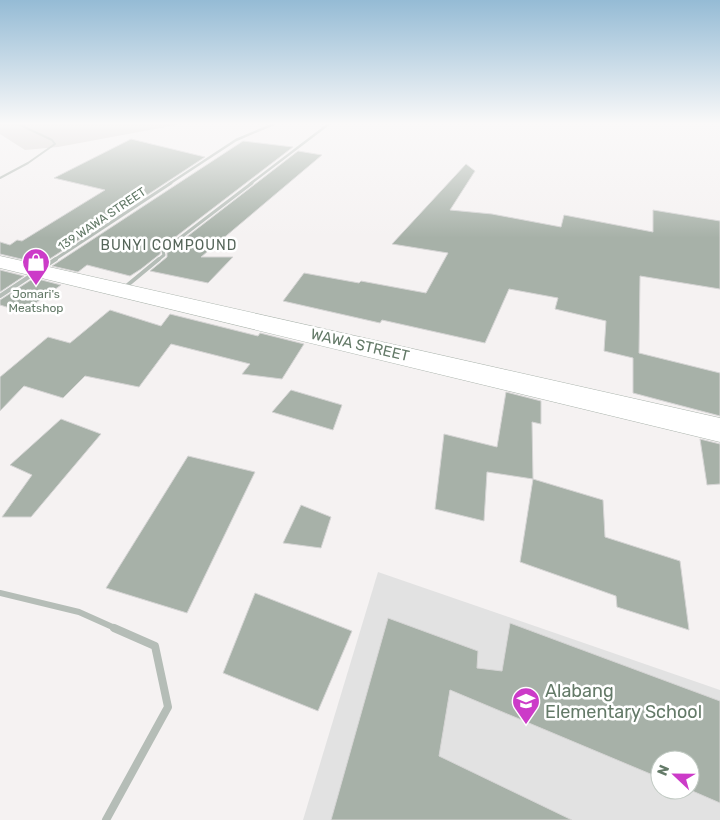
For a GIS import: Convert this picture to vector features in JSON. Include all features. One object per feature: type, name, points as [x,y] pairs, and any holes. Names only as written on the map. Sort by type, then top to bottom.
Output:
[{"type":"main road","name":"WAWA STREET","points":[[0,262],[123,289],[720,430]]},
{"type":"street","name":"139 WAWA STREET","points":[[0,296],[204,161]]},
{"type":"street","points":[[123,289],[164,255],[163,251],[280,161]]},
{"type":"street","points":[[0,593],[79,612],[155,646],[168,707],[106,820]]},
{"type":"lane","points":[[0,178],[29,161]]},
{"type":"shaded area","name":"Alabang Elementary School","points":[[378,572],[720,690],[720,820],[303,820]]},
{"type":"building","points":[[87,161],[199,161],[42,264],[0,254],[0,242],[10,245],[17,240],[22,241],[105,190],[54,178]]},
{"type":"building","points":[[212,161],[274,161],[161,248],[160,254],[130,276],[87,265],[78,272],[52,266]]},
{"type":"building","points":[[285,161],[315,161],[201,257],[233,257],[208,283],[150,271],[167,257],[167,252]]},
{"type":"building","points":[[466,164],[475,171],[450,210],[492,214],[561,227],[564,215],[653,232],[653,210],[720,221],[720,289],[640,276],[639,353],[720,373],[720,416],[633,393],[633,358],[604,351],[606,321],[555,309],[558,298],[509,289],[485,343],[382,320],[380,323],[283,301],[304,273],[426,293],[448,253],[392,244]]},
{"type":"building","points":[[0,270],[24,276],[0,292]]},
{"type":"building","points":[[34,278],[61,285],[23,312],[0,305],[0,300]]},
{"type":"building","points":[[110,310],[161,326],[170,314],[258,336],[260,333],[304,344],[282,379],[242,374],[250,364],[171,344],[139,387],[85,376],[63,398],[24,386],[0,411],[0,377],[48,337],[70,343]]},
{"type":"building","points":[[291,390],[342,405],[333,430],[272,412]]},
{"type":"building","points":[[506,392],[541,401],[541,424],[532,422],[533,479],[487,472],[484,521],[435,509],[444,434],[497,447]]},
{"type":"building","points":[[61,419],[101,434],[31,517],[2,517],[32,475],[10,465]]},
{"type":"building","points":[[700,439],[720,444],[720,484],[707,485]]},
{"type":"building","points":[[188,456],[255,472],[187,613],[106,588]]},
{"type":"building","points":[[533,479],[603,500],[605,537],[680,561],[689,630],[617,607],[616,596],[520,562]]},
{"type":"building","points":[[301,505],[331,517],[321,548],[283,543]]},
{"type":"building","points":[[255,593],[352,631],[318,711],[223,673]]},
{"type":"building","points":[[388,618],[478,651],[477,668],[502,671],[510,623],[720,701],[720,803],[700,794],[700,750],[650,750],[650,774],[450,690],[439,756],[572,820],[331,820]]},
{"type":"place","name":"Jomari's Meatshop","points":[[36,286]]},
{"type":"place","name":"Alabang Elementary School","points":[[526,725]]},
{"type":"district","name":"BUNYI COMPOUND","points":[[169,245]]}]
